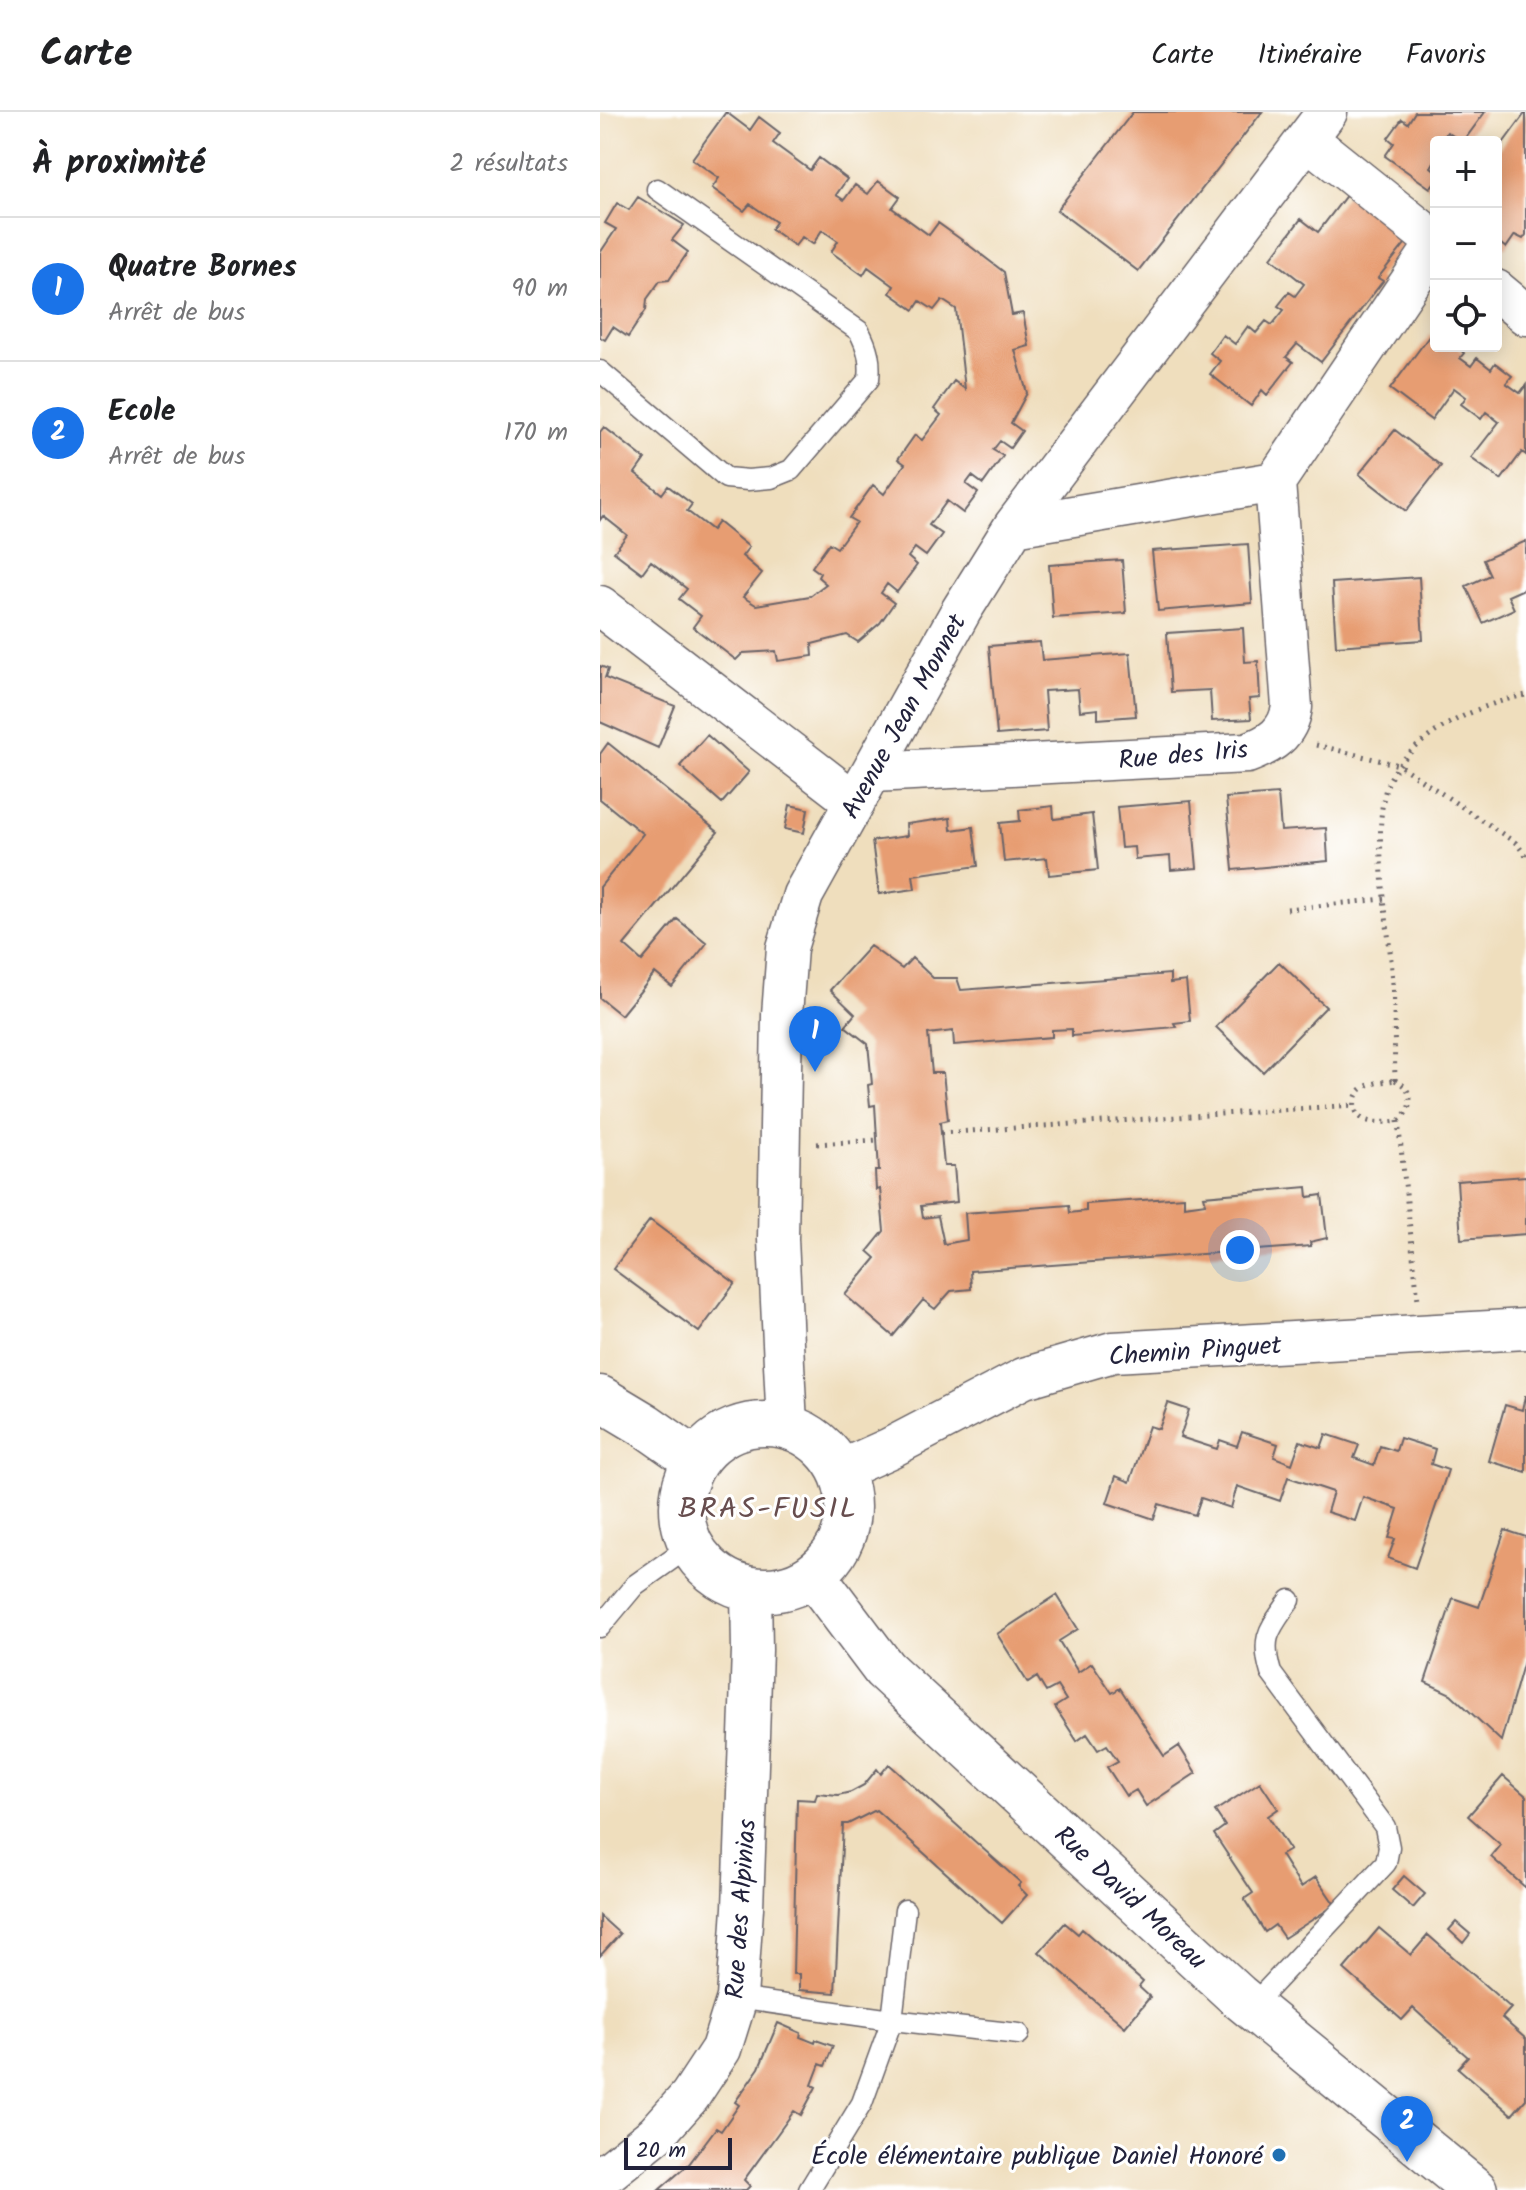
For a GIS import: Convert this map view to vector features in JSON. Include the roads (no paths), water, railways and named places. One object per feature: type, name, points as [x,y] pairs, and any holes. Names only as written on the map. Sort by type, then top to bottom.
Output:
[{"type":"street","points":[[1317,125],[1430,237]]},
{"type":"street","name":"Avenue Jean Monnet","points":[[787,1426],[778,1239],[782,1015],[787,948],[803,895],[961,611],[1014,526],[1317,125]]},
{"type":"street","points":[[1014,526],[1275,482],[1430,252]]},
{"type":"street","name":"Rue des Iris","points":[[864,787],[1247,753],[1280,736],[1290,722],[1292,707],[1275,482]]},
{"type":"street","points":[[600,606],[864,787]]},
{"type":"street","name":"Chemin Pinguet","points":[[841,1470],[1024,1378],[1113,1352],[1526,1329]]},
{"type":"street","points":[[600,1398],[695,1460]]},
{"type":"street","points":[[748,1424],[787,1426],[817,1440],[841,1470],[848,1492],[848,1525],[834,1556],[814,1576],[780,1590],[751,1590],[717,1577],[690,1546],[682,1523],[682,1489],[695,1460],[721,1435],[748,1424]]},
{"type":"street","name":"Rue David Moreau","points":[[814,1576],[884,1669],[1251,2007],[1475,2190]]},
{"type":"street","name":"Rue des Alpinias","points":[[614,2178],[690,2096],[721,2049],[737,1998],[752,1665],[751,1590]]},
{"type":"lane","points":[[600,371],[726,478],[748,480],[771,478],[791,470],[869,379],[871,362],[859,331],[657,189]]},
{"type":"lane","points":[[600,1627],[635,1585],[690,1546]]},
{"type":"lane","points":[[1251,2007],[1386,1863],[1389,1847],[1385,1827],[1271,1673],[1265,1654],[1266,1635],[1290,1600]]},
{"type":"lane","points":[[809,2190],[862,2103],[892,2020],[905,1910]]},
{"type":"lane","points":[[737,1998],[1019,2034]]},
{"type":"place","name":"Quatre Bornes","points":[[815,1072]]},
{"type":"place","name":"École élémentaire publique Daniel Honoré","points":[[1279,2155]]},
{"type":"place","name":"Ecole","points":[[1407,2162]]},
{"type":"district","name":"BRAS-FUSIL","points":[[768,1508]]}]
